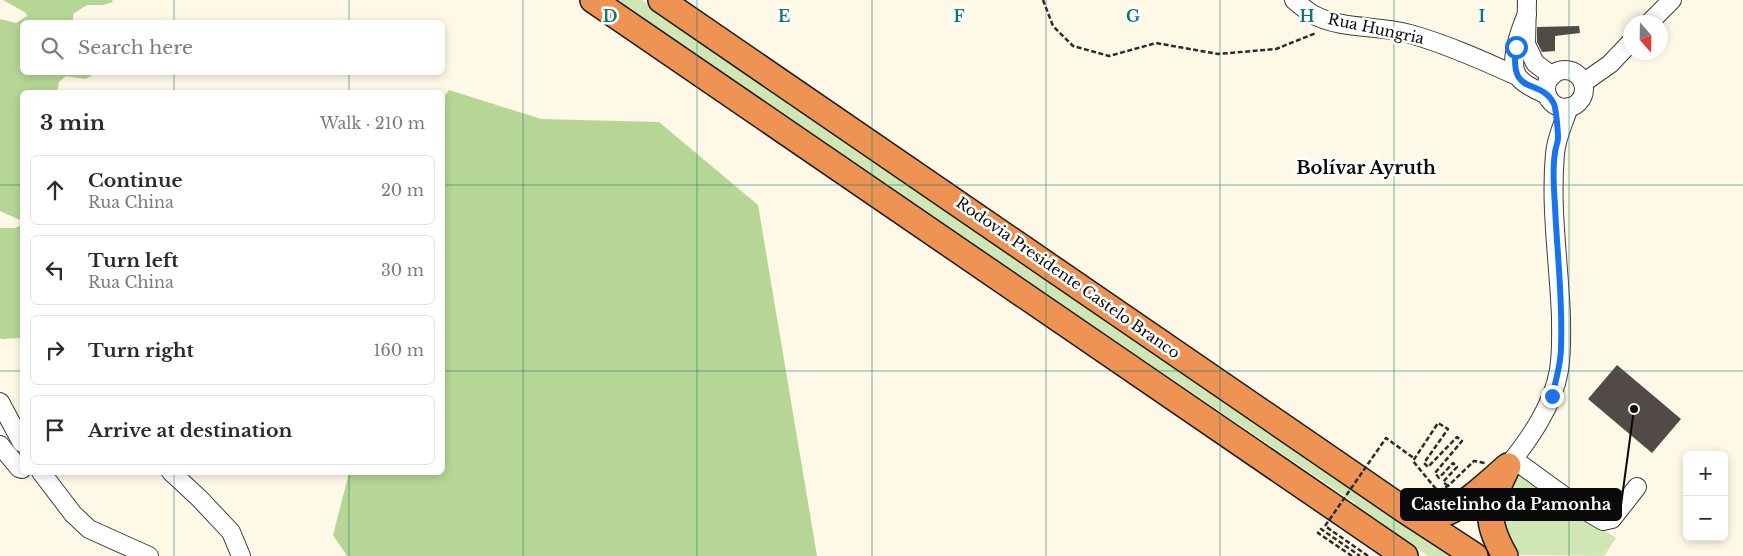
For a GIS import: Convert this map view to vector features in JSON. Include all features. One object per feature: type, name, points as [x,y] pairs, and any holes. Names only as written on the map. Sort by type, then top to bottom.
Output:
[{"type":"highway","points":[[593,0],[1405,556]]},
{"type":"highway","name":"Rodovia Presidente Castelo Branco","points":[[661,0],[1403,509],[1475,556]]},
{"type":"highway","points":[[1403,509],[1431,514],[1447,513],[1457,508],[1511,463]]},
{"type":"highway","points":[[1505,556],[1492,529],[1490,516],[1494,493],[1511,463]]},
{"type":"street","name":"Rua Hungria","points":[[1294,0],[1312,14],[1340,23],[1388,29],[1410,34],[1482,60],[1517,76],[1521,81],[1557,102]]},
{"type":"street","points":[[1657,15],[1672,0]]},
{"type":"street","points":[[1517,76],[1514,62],[1516,47],[1527,7]]},
{"type":"street","points":[[1527,7],[1526,44],[1535,63],[1552,76]]},
{"type":"street","points":[[1583,82],[1610,64],[1623,50]]},
{"type":"street","points":[[1569,71],[1580,77],[1583,82],[1583,95],[1576,105],[1557,102],[1546,90],[1549,80],[1557,72],[1569,71]]},
{"type":"street","points":[[1557,102],[1558,139],[1555,153],[1554,182],[1561,312],[1561,348],[1558,372],[1552,396],[1544,412],[1511,463],[1603,522],[1612,519],[1637,487]]},
{"type":"street","points":[[0,402],[20,440]]},
{"type":"street","points":[[0,445],[20,468]]},
{"type":"street","points":[[43,475],[73,514],[89,528],[149,556]]},
{"type":"street","points":[[174,475],[231,532],[240,556]]},
{"type":"path","points":[[1043,0],[1053,26],[1073,46],[1109,56],[1156,43],[1218,54],[1276,49],[1340,23]]},
{"type":"path","points":[[1448,486],[1444,482],[1457,467],[1453,463],[1439,478],[1434,473],[1462,441],[1457,437],[1428,467],[1424,463],[1448,429],[1438,423],[1413,461],[1436,489],[1440,490],[1448,486],[1474,461],[1511,463]]},
{"type":"path","points":[[1368,556],[1325,526],[1386,438],[1415,458]]},
{"type":"path","points":[[1352,556],[1318,533],[1321,529],[1360,556]]},
{"type":"green space","points":[[3,0],[112,0],[113,2],[103,5],[87,5],[73,14],[73,20],[21,20],[27,16],[26,13]]},
{"type":"green space","points":[[612,0],[642,0],[1457,556],[1428,556],[1355,507],[1355,503]]},
{"type":"green space","points":[[0,19],[16,23],[20,20],[20,75],[91,76],[85,79],[66,76],[59,82],[57,90],[20,90],[20,220],[0,211]]},
{"type":"green space","points":[[449,90],[541,119],[659,122],[758,205],[817,556],[347,556],[333,535],[348,475],[445,475],[445,95]]},
{"type":"green space","points":[[20,226],[20,338],[2,339],[0,338],[0,228],[15,228]]},
{"type":"green space","points":[[1515,470],[1616,538],[1604,556],[1519,555],[1506,533],[1503,514],[1503,492]]},
{"type":"building","points":[[1579,26],[1580,33],[1555,36],[1555,51],[1542,52],[1537,42],[1537,27]]},
{"type":"building","points":[[1617,365],[1681,419],[1652,453],[1588,399]]},
{"type":"place","name":"Castelinho da Pamonha","points":[[1634,409]]},
{"type":"district","name":"Bolívar Ayruth","points":[[1366,168]]},
{"type":"route","points":[[1516,47],[1514,62],[1517,76],[1521,81],[1547,95],[1554,104],[1558,139],[1555,153],[1554,182],[1561,348],[1552,396]]}]
